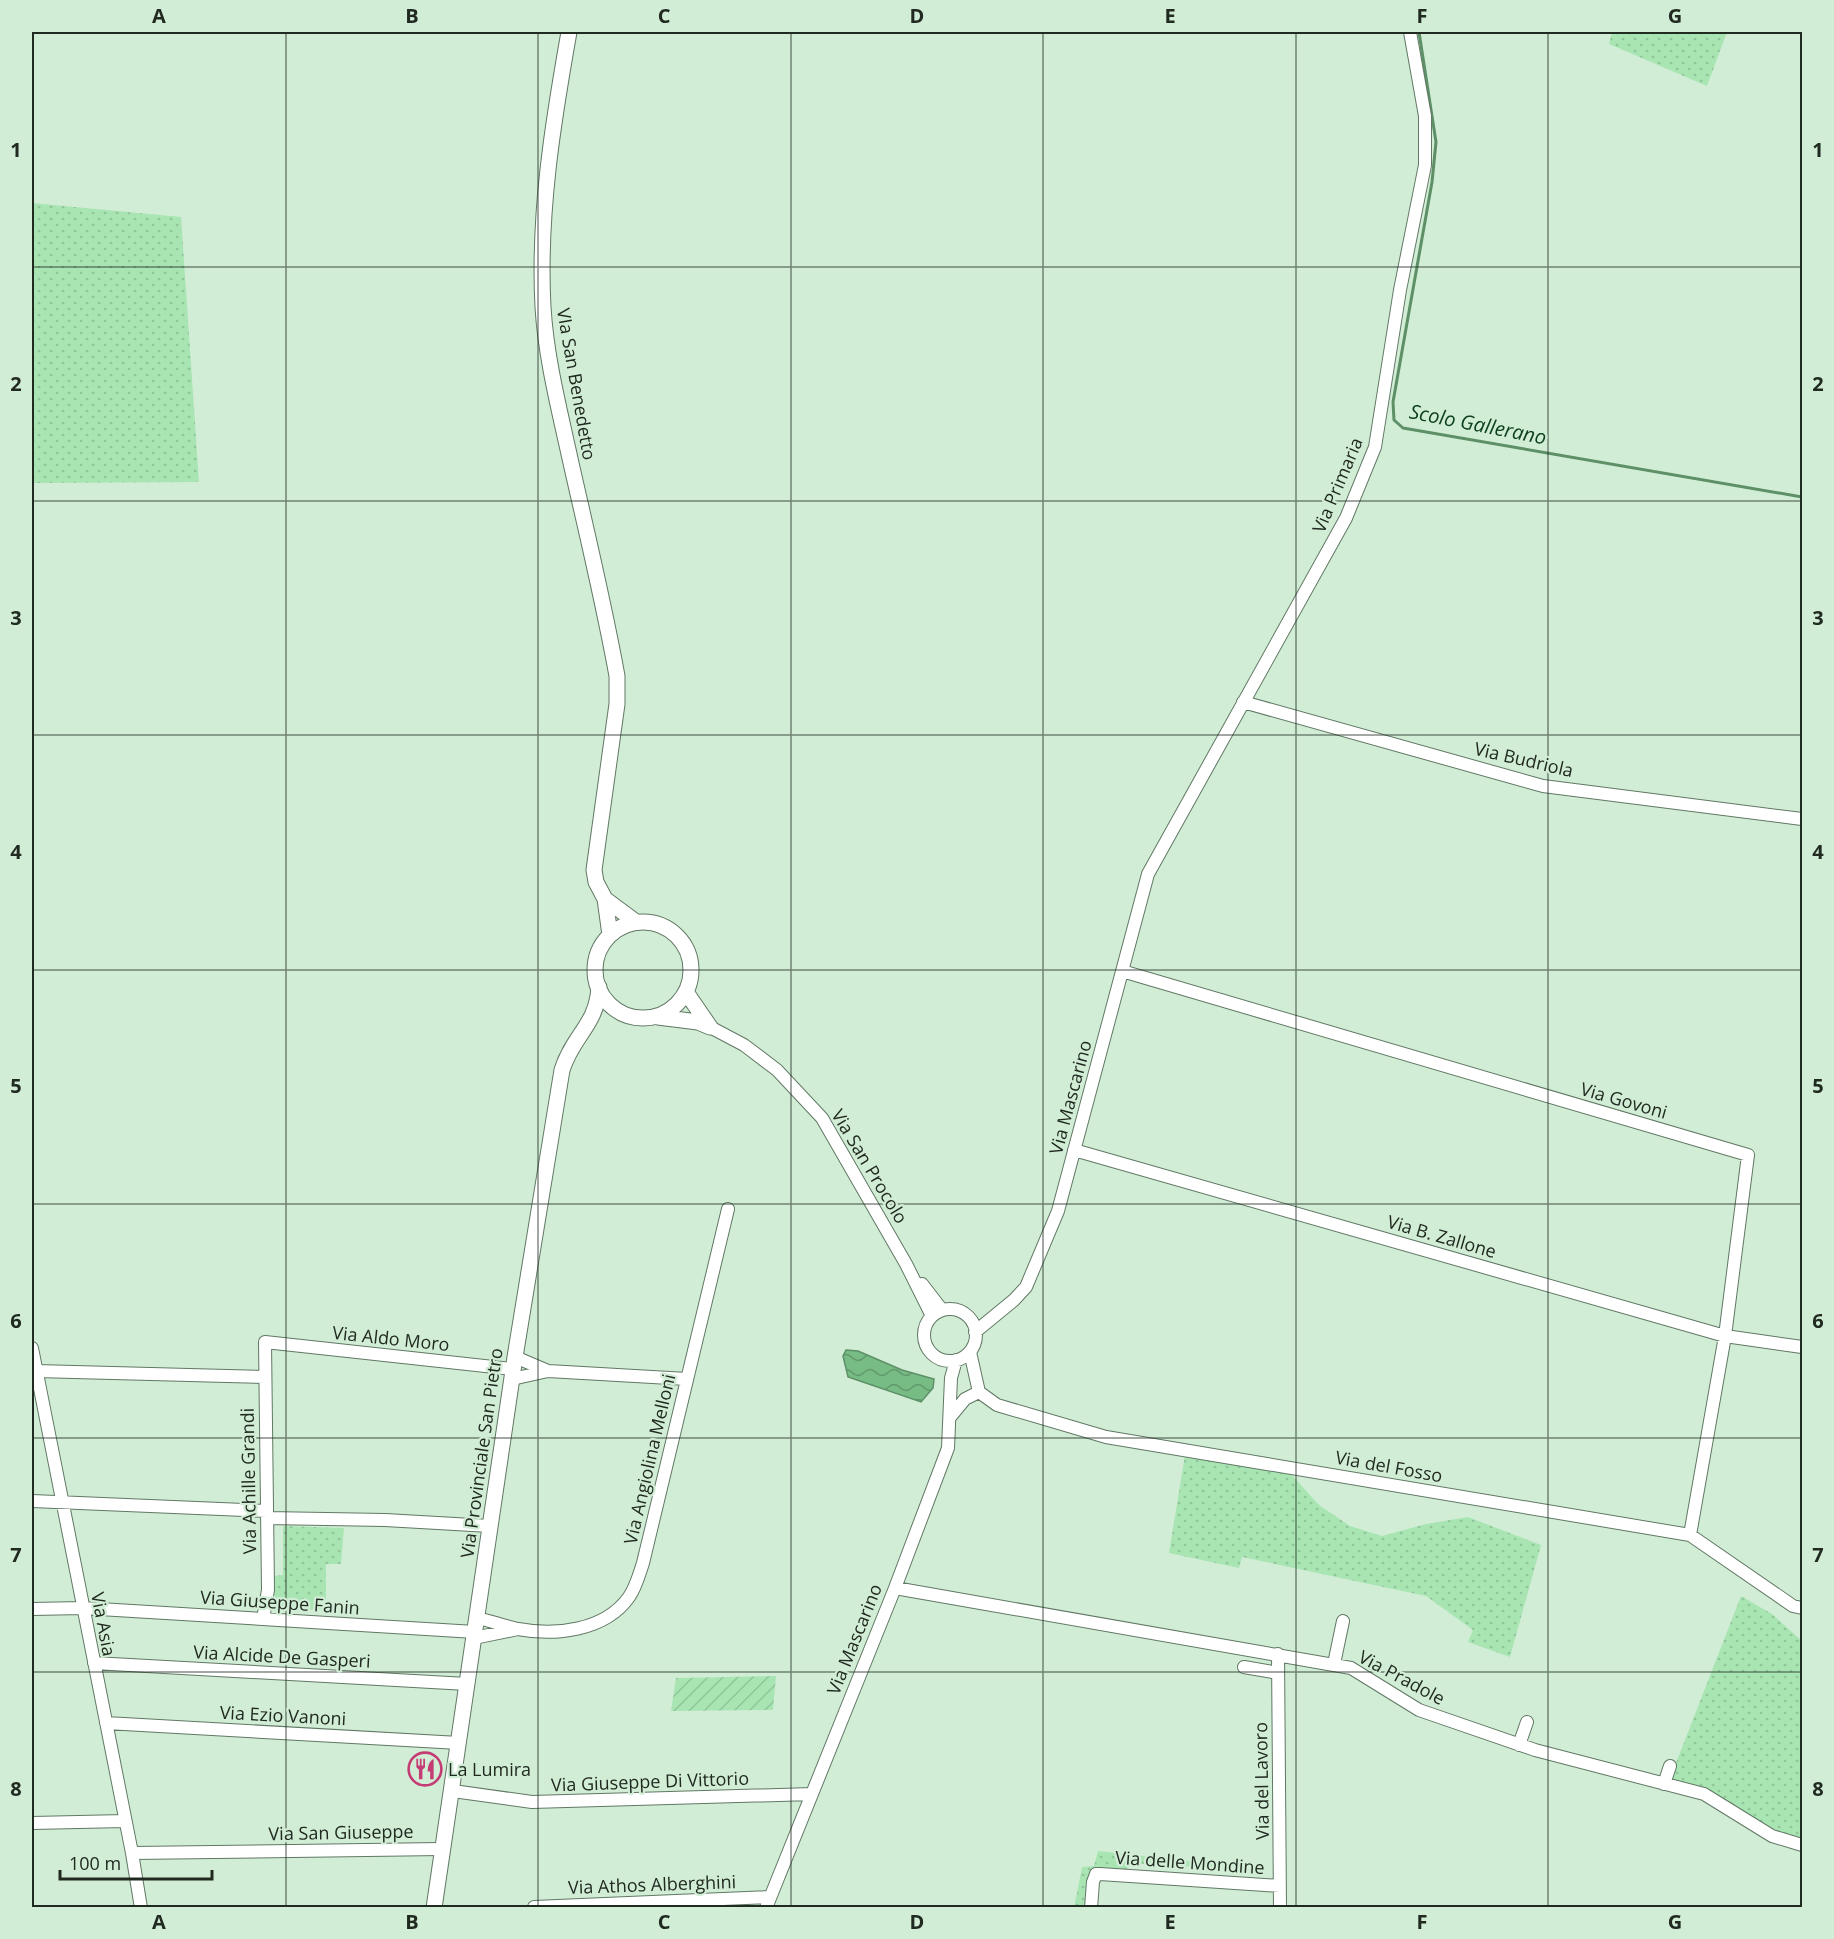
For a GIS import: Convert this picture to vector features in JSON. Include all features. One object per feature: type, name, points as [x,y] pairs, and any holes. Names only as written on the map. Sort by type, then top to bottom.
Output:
[{"type":"main road","name":"VIa San Benedetto","points":[[569,32],[554,119],[548,172],[544,220],[543,307],[556,396],[617,676],[617,704],[594,870],[596,882],[605,899]]},
{"type":"main road","points":[[605,899],[636,922],[663,926],[683,943],[691,963],[691,975],[686,992],[670,1009],[655,1016]]},
{"type":"main road","points":[[605,899],[610,935]]},
{"type":"main road","points":[[589,1024],[598,1004],[599,987],[596,964],[599,952],[610,935],[636,922]]},
{"type":"main road","points":[[599,987],[610,1004],[622,1013],[633,1017],[655,1016],[698,1022],[710,1027]]},
{"type":"main road","points":[[686,992],[710,1027]]},
{"type":"main road","points":[[589,1024],[622,1013]]},
{"type":"main road","name":"Via Provinciale San Pietro","points":[[434,1902],[453,1791],[513,1368],[562,1070],[570,1048],[589,1024]]},
{"type":"street","name":"Via Primaria","points":[[1148,874],[1346,518],[1375,447],[1400,290],[1425,165],[1425,116],[1410,32]]},
{"type":"street","name":"Via Budriola","points":[[1243,702],[1543,786],[1803,819]]},
{"type":"street","name":"Via Mascarino","points":[[973,1326],[998,1314],[1026,1287],[1041,1256],[1058,1211],[1148,874]]},
{"type":"street","name":"Via Govoni","points":[[1122,971],[1748,1155],[1725,1336],[1690,1535]]},
{"type":"street","name":"Via San Procolo","points":[[710,1027],[744,1045],[777,1070],[822,1118],[906,1264],[937,1313]]},
{"type":"street","name":"Via B. Zallone","points":[[1074,1150],[1725,1336],[1803,1347]]},
{"type":"street","name":"Via Angiolina Melloni","points":[[475,1629],[571,1630],[586,1627],[616,1611],[628,1598],[643,1563],[728,1209]]},
{"type":"street","points":[[951,1416],[965,1399],[979,1392],[974,1369],[957,1357],[930,1352],[924,1338],[927,1322],[937,1313],[958,1310],[973,1326],[975,1341],[957,1357]]},
{"type":"street","name":"Via Aldo Moro","points":[[266,1342],[513,1368]]},
{"type":"street","name":"Via Achille Grandi","points":[[263,1619],[268,1590],[266,1342]]},
{"type":"street","name":"Via Asia","points":[[32,1348],[36,1389],[62,1501],[141,1908]]},
{"type":"street","name":"Via Mascarino","points":[[768,1902],[895,1588],[948,1448],[951,1378],[957,1357]]},
{"type":"street","points":[[513,1368],[548,1371]]},
{"type":"street","points":[[513,1368],[687,1379]]},
{"type":"street","points":[[36,1371],[266,1377]]},
{"type":"street","name":"Via del Fosso","points":[[979,1392],[997,1405],[1106,1437],[1690,1535],[1793,1606],[1803,1608]]},
{"type":"street","points":[[32,1501],[490,1526]]},
{"type":"street","name":"Via Pradole","points":[[895,1588],[1351,1668],[1419,1710],[1520,1746],[1704,1794],[1772,1836],[1803,1845]]},
{"type":"street","name":"Via Giuseppe Fanin","points":[[32,1609],[83,1608],[475,1629]]},
{"type":"street","points":[[1334,1664],[1343,1621]]},
{"type":"street","name":"Via Angiolina Melloni","points":[[475,1629],[519,1629]]},
{"type":"street","name":"Via del Lavoro","points":[[1278,1654],[1280,1908]]},
{"type":"street","name":"Via Alcide De Gasperi","points":[[94,1663],[467,1684]]},
{"type":"street","points":[[1244,1667],[1278,1673]]},
{"type":"street","points":[[1520,1746],[1527,1722]]},
{"type":"street","name":"Via Ezio Vanoni","points":[[106,1723],[459,1743]]},
{"type":"street","points":[[1664,1784],[1670,1766]]},
{"type":"street","name":"Via Giuseppe Di Vittorio","points":[[453,1791],[532,1802],[812,1794]]},
{"type":"street","points":[[32,1823],[125,1821]]},
{"type":"street","name":"Via San Giuseppe","points":[[132,1853],[442,1849]]},
{"type":"street","name":"Via delle Mondine","points":[[1091,1908],[1093,1882],[1096,1875],[1100,1874],[1280,1886]]},
{"type":"street","name":"Via Athos Alberghini","points":[[534,1907],[768,1902]]},
{"type":"shaded area","points":[[1612,32],[1727,32],[1707,86],[1609,44]]},
{"type":"shaded area","points":[[32,203],[181,217],[199,482],[32,483]]},
{"type":"shaded area","points":[[1185,1455],[1288,1471],[1319,1505],[1350,1526],[1382,1536],[1426,1524],[1468,1517],[1541,1545],[1510,1657],[1468,1642],[1473,1630],[1426,1596],[1242,1557],[1239,1568],[1169,1553]]},
{"type":"shaded area","points":[[283,1526],[344,1528],[341,1564],[326,1564],[326,1609],[275,1611],[274,1576],[283,1575]]},
{"type":"shaded area","points":[[1741,1596],[1772,1614],[1802,1641],[1802,1841],[1772,1832],[1669,1781]]},
{"type":"shaded area","points":[[776,1676],[773,1710],[671,1711],[676,1678]]},
{"type":"shaded area","points":[[1098,1851],[1217,1864],[1216,1868],[1128,1863],[1127,1870],[1102,1870],[1087,1907],[1074,1908],[1082,1867],[1094,1866]]},
{"type":"water","points":[[846,1350],[858,1351],[902,1370],[934,1379],[933,1388],[921,1402],[848,1377],[843,1356]]},
{"type":"waterway","name":"Scolo Gallerano","points":[[1419,32],[1436,142],[1432,182],[1393,402],[1394,420],[1403,428],[1802,497]]},
{"type":"place","name":"La Lumira","points":[[425,1769]]}]
